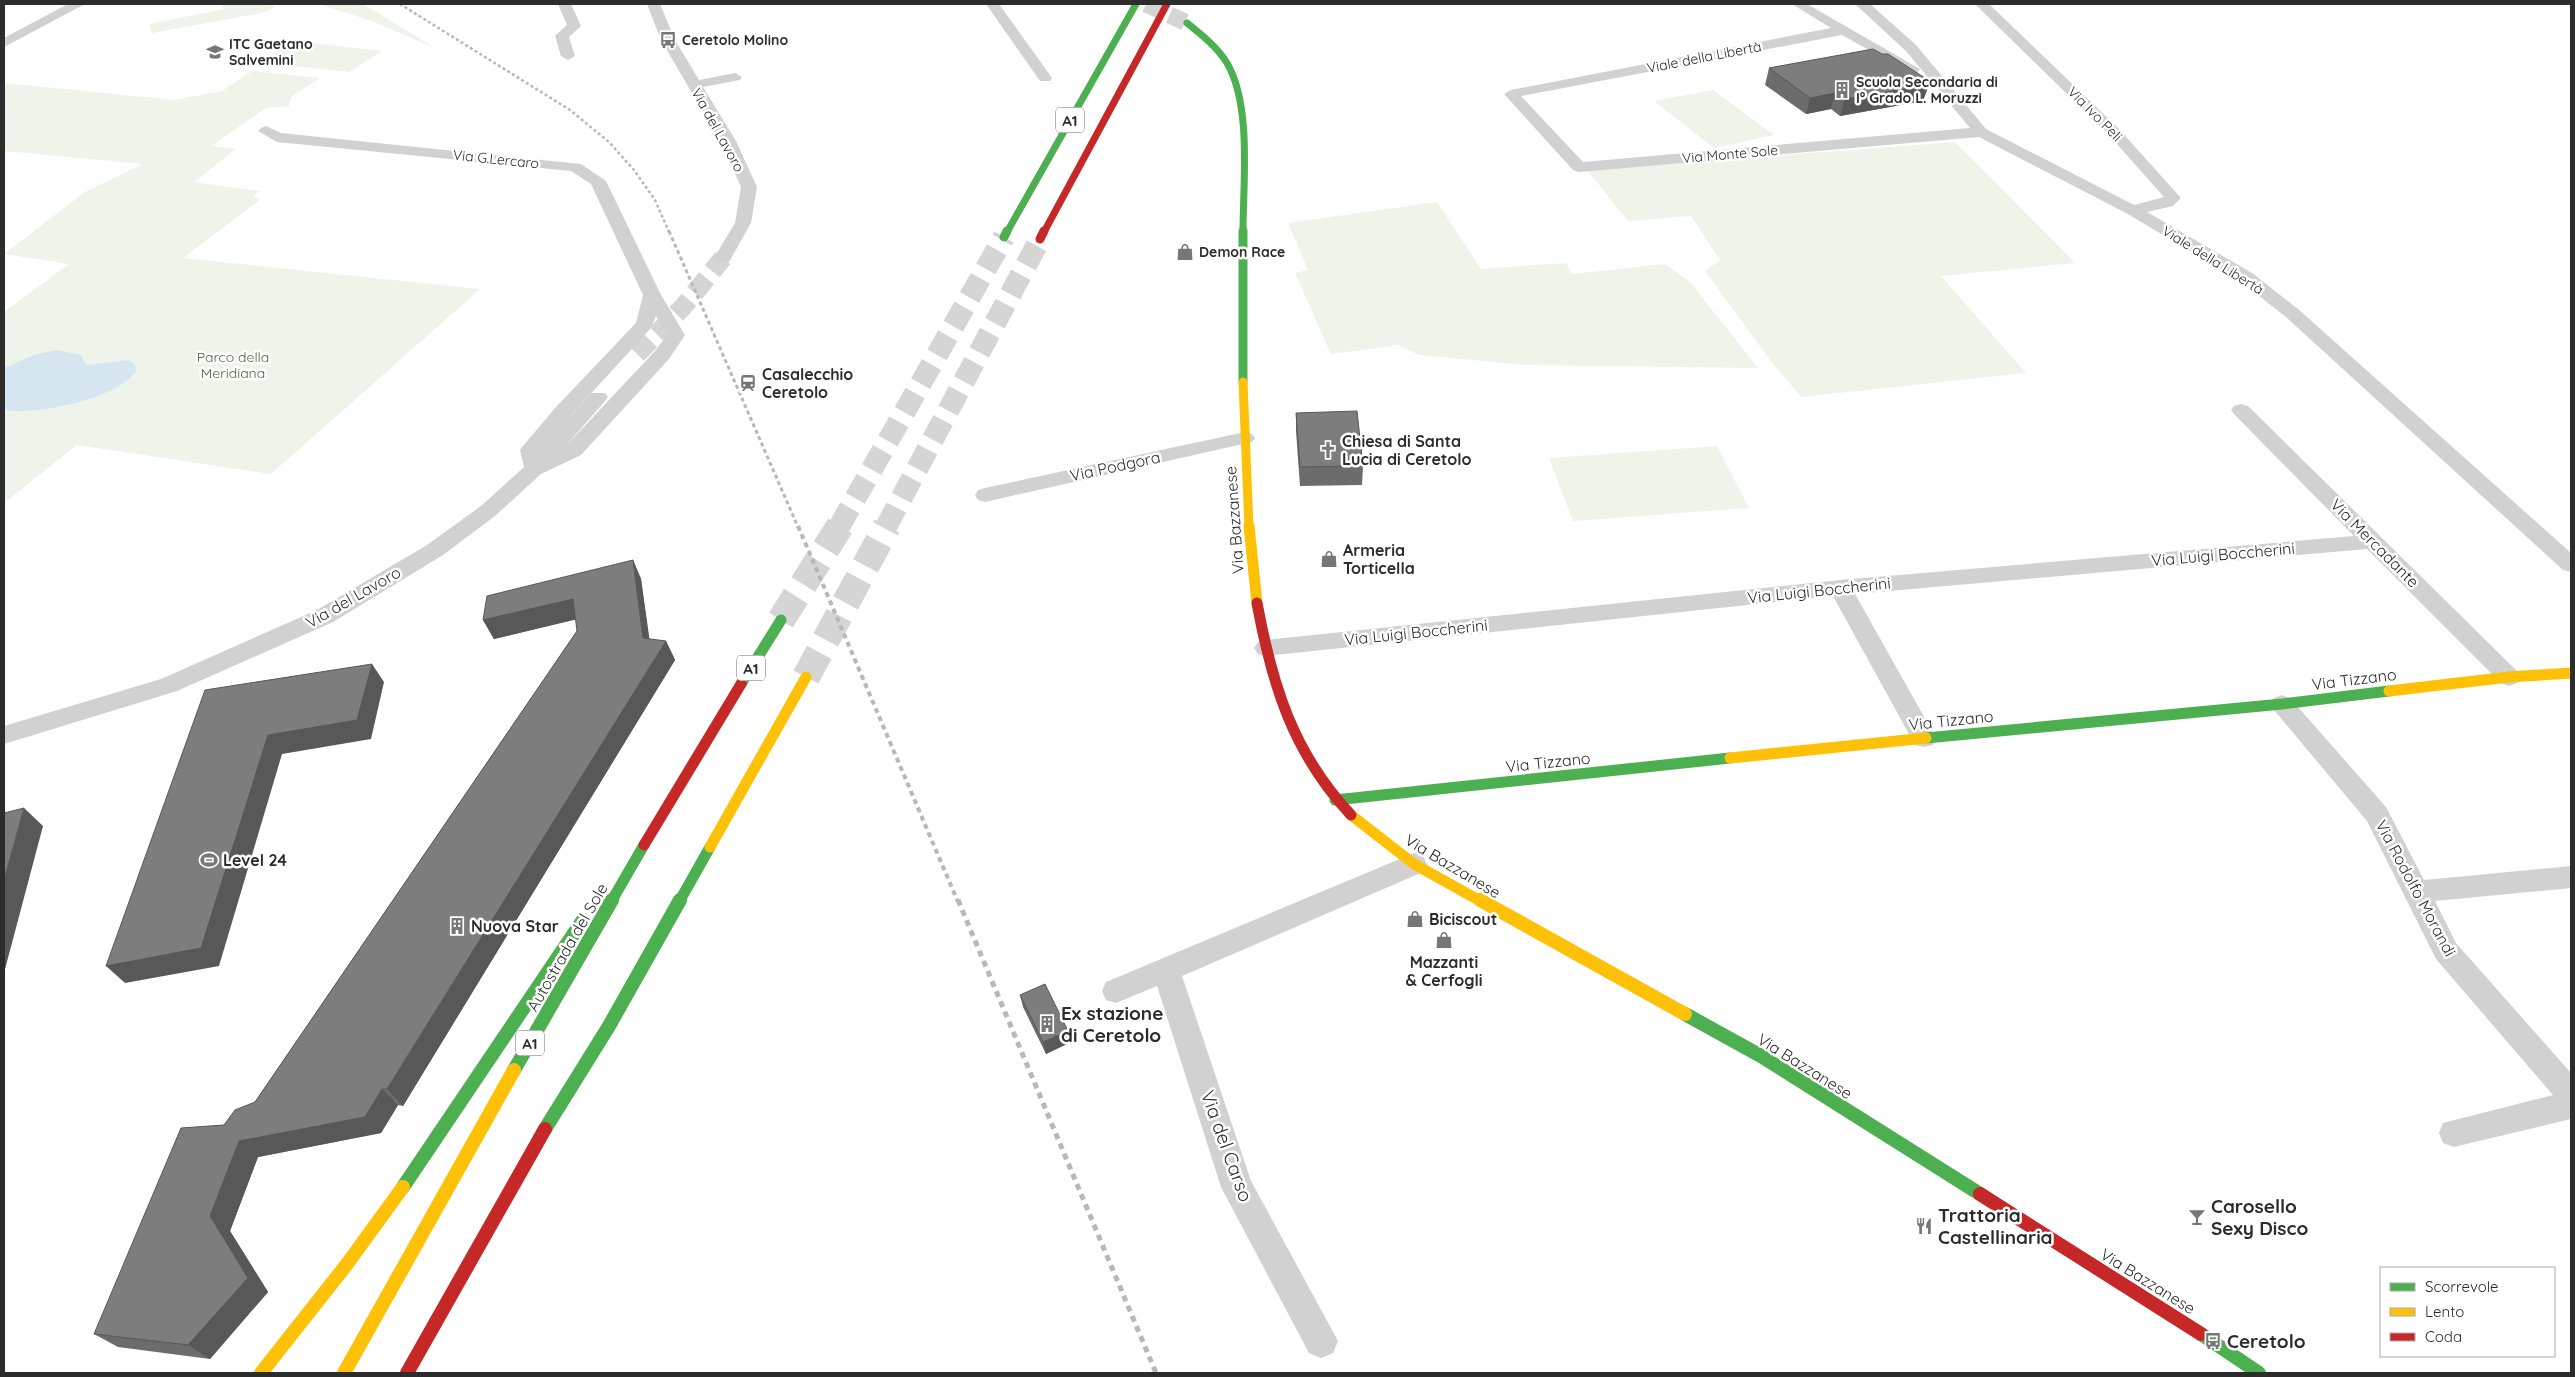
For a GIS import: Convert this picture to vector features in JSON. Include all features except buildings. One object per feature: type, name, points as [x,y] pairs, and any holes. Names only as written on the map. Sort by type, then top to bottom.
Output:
[{"type":"main road","name":"A1","points":[[1004,236],[1136,4]]},
{"type":"main road","name":"A1","points":[[1040,239],[1167,4]]},
{"type":"main road","name":"Via Bazzanese","points":[[1187,23],[1212,43],[1223,56],[1236,75],[1240,89],[1244,116],[1242,305],[1244,438],[1255,586],[1266,648],[1283,711],[1312,768],[1335,800],[1368,832],[1414,864],[1761,1056],[2213,1341],[2259,1373]]},
{"type":"main road","name":"Autostrada del Sole","points":[[344,1373],[488,1116],[720,716],[781,620]]},
{"type":"main road","name":"Via Tizzano","points":[[1335,800],[1924,738],[2282,704],[2509,677],[2571,673]]},
{"type":"main road","points":[[408,1373],[517,1175],[609,1026],[806,677]]},
{"type":"main road","points":[[610,880],[720,716]]},
{"type":"main road","points":[[261,1373],[312,1313],[405,1188],[588,912]]},
{"type":"street","points":[[4,43],[78,4]]},
{"type":"street","points":[[565,4],[574,26],[562,37],[568,56]]},
{"type":"street","name":"Via del Lavoro","points":[[654,4],[668,40],[728,141],[749,187],[743,222],[723,258]]},
{"type":"street","points":[[992,4],[1045,78]]},
{"type":"street","points":[[1798,4],[1943,86]]},
{"type":"street","name":"Viale della Libertà","points":[[1862,4],[1880,18],[1911,48],[1981,132],[2132,210],[2246,277],[2292,313],[2571,565]]},
{"type":"street","name":"Via Ivo Peli","points":[[1982,4],[2113,131],[2173,198],[2168,203],[2132,210]]},
{"type":"street","name":"Viale della Libertà","points":[[1510,94],[1845,30]]},
{"type":"street","points":[[694,85],[735,77]]},
{"type":"street","name":"Via Monte Sole","points":[[1510,94],[1579,166],[1981,132]]},
{"type":"street","name":"Via G.Lercaro","points":[[266,131],[277,137],[575,167],[598,181],[652,295],[676,335],[662,355],[574,451],[534,469]]},
{"type":"street","points":[[534,469],[530,450],[645,324],[652,295]]},
{"type":"street","name":"Via del Lavoro","points":[[4,735],[170,685],[325,616],[435,550],[488,511],[534,469],[637,354]]},
{"type":"street","name":"Via Mercadante","points":[[2241,410],[2509,677]]},
{"type":"street","name":"Via Podgora","points":[[985,495],[1244,438]]},
{"type":"street","name":"Via Luigi Boccherini","points":[[1266,648],[1840,588],[2373,541]]},
{"type":"street","points":[[1840,588],[1924,738]]},
{"type":"street","name":"Via Rodolfo Morandi","points":[[2282,704],[2377,814],[2446,951],[2571,1094]]},
{"type":"street","points":[[1116,991],[1414,864]]},
{"type":"street","points":[[2417,892],[2571,876]]},
{"type":"street","name":"Via del Carso","points":[[1166,970],[1237,1187],[1321,1340]]},
{"type":"street","points":[[2454,1133],[2571,1105]]},
{"type":"green space","points":[[222,4],[266,4],[275,7],[262,13],[152,33],[149,24],[224,9]]},
{"type":"green space","points":[[318,4],[363,4],[437,49],[372,21]]},
{"type":"green space","points":[[293,41],[382,51],[349,72],[259,62]]},
{"type":"green space","name":"Parco della Meridiana","points":[[252,71],[320,78],[291,97],[289,106],[266,108],[211,146],[236,149],[194,182],[260,191],[252,197],[261,199],[183,258],[480,289],[271,474],[77,445],[4,503],[4,312],[69,264],[4,254],[85,192],[143,164],[4,151],[4,83],[174,100],[222,91]]},
{"type":"green space","points":[[1713,90],[1774,135],[1714,148],[1654,101]]},
{"type":"green space","points":[[1955,142],[2075,263],[1941,276],[2026,373],[1801,397],[1770,360],[1705,271],[1720,260],[1691,216],[1628,221],[1587,170]]},
{"type":"green space","points":[[1437,202],[1481,269],[1566,263],[1572,274],[1665,264],[1690,282],[1758,368],[1526,365],[1419,355],[1399,345],[1331,354],[1295,273],[1308,270],[1288,223]]},
{"type":"green space","points":[[1717,446],[1749,508],[1573,521],[1549,458]]},
{"type":"shaded area","points":[[56,350],[81,355],[86,365],[129,360],[135,365],[136,371],[126,381],[112,390],[75,403],[35,410],[4,410],[4,368],[34,355]]},
{"type":"tunnel","points":[[1146,4],[1187,23]]},
{"type":"tunnel","points":[[839,527],[1004,237]]},
{"type":"tunnel","points":[[886,527],[1040,239]]},
{"type":"tunnel","points":[[637,354],[683,307],[723,258]]},
{"type":"tunnel","points":[[781,620],[840,526]]},
{"type":"tunnel","points":[[806,677],[887,526]]},
{"type":"railway","points":[[400,4],[570,110],[609,142],[634,170],[655,200],[669,232]]},
{"type":"railway","points":[[669,231],[798,527]]},
{"type":"railway","points":[[798,526],[958,902]]},
{"type":"railway","points":[[958,900],[1156,1373]]},
{"type":"traffic: fast","points":[[1004,237],[1136,4]]},
{"type":"traffic: fast","points":[[1187,23],[1211,43],[1227,63],[1237,86],[1243,116],[1243,382]]},
{"type":"traffic: fast","points":[[741,684],[781,620]]},
{"type":"traffic: fast","points":[[1926,738],[2282,704],[2389,691]]},
{"type":"traffic: fast","points":[[1335,800],[1730,758]]},
{"type":"traffic: fast","points":[[514,1070],[644,845]]},
{"type":"traffic: fast","points":[[545,1129],[609,1026],[710,847]]},
{"type":"traffic: fast","points":[[403,1187],[583,920]]},
{"type":"traffic: fast","points":[[1685,1014],[1761,1056],[1980,1194]]},
{"type":"traffic: fast","points":[[2201,1334],[2259,1373]]},
{"type":"traffic: slow","points":[[1243,382],[1249,532],[1257,603]]},
{"type":"traffic: slow","points":[[2389,691],[2509,677],[2571,673]]},
{"type":"traffic: slow","points":[[710,847],[806,677]]},
{"type":"traffic: slow","points":[[1730,758],[1926,738]]},
{"type":"traffic: slow","points":[[1351,815],[1414,864],[1685,1014]]},
{"type":"traffic: slow","points":[[344,1373],[514,1070]]},
{"type":"traffic: slow","points":[[261,1373],[347,1264],[403,1187]]},
{"type":"traffic: jam","points":[[1040,239],[1167,4]]},
{"type":"traffic: jam","points":[[1257,603],[1269,660],[1287,717],[1299,744],[1314,769],[1331,793],[1351,815]]},
{"type":"traffic: jam","points":[[644,845],[741,684]]},
{"type":"traffic: jam","points":[[407,1373],[517,1175],[545,1129]]},
{"type":"traffic: jam","points":[[1980,1194],[2201,1334]]},
{"type":"place","name":"Ceretolo Molino","points":[[668,40]]},
{"type":"place","name":"ITC Gaetano Salvemini","points":[[215,52]]},
{"type":"place","name":"Scuola Secondaria di I° Grado L. Moruzzi","points":[[1842,90]]},
{"type":"place","name":"Demon Race","points":[[1185,252]]},
{"type":"place","name":"Casalecchio Ceretolo","points":[[748,383]]},
{"type":"place","name":"Chiesa di Santa Lucia di Ceretolo","points":[[1328,450]]},
{"type":"place","name":"Armeria Torticella","points":[[1329,559]]},
{"type":"place","name":"Level 24","points":[[209,860]]},
{"type":"place","name":"Biciscout","points":[[1415,919]]},
{"type":"place","name":"Nuova Star","points":[[457,926]]},
{"type":"place","name":"Mazzanti & Cerfogli","points":[[1444,940]]},
{"type":"place","name":"Ex stazione di Ceretolo","points":[[1047,1024]]},
{"type":"place","name":"Carosello Sexy Disco","points":[[2197,1217]]},
{"type":"place","name":"Trattoria Castellinaria","points":[[1924,1226]]},
{"type":"place","name":"Ceretolo","points":[[2213,1341]]}]
